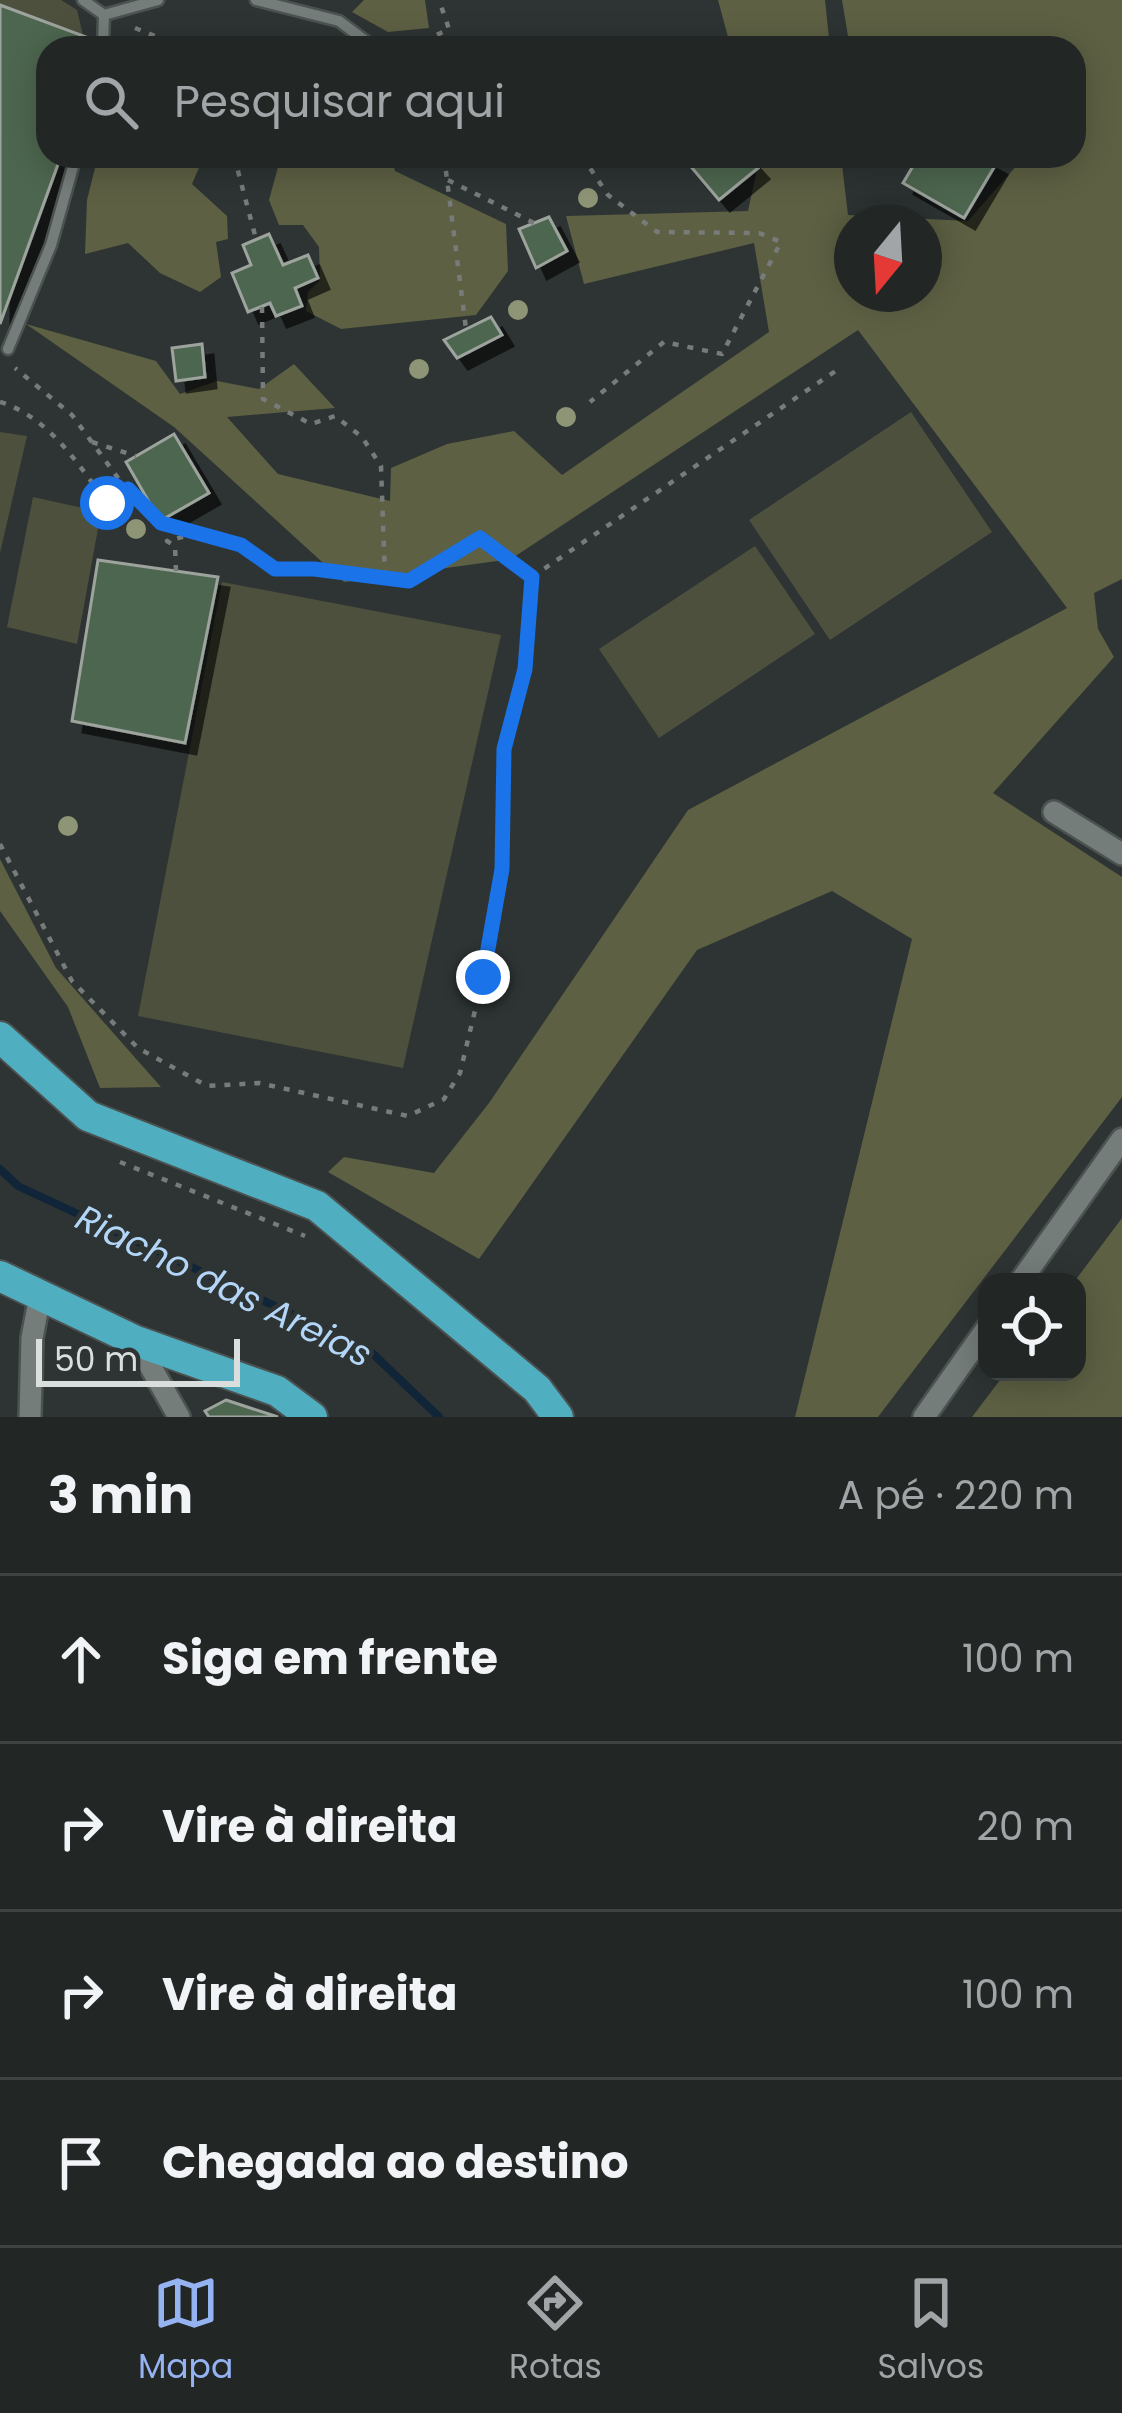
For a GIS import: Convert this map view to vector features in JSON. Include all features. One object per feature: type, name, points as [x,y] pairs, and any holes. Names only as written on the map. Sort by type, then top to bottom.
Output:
[{"type":"main road","points":[[0,1037],[88,1116],[316,1206],[537,1389],[558,1417]]},
{"type":"main road","points":[[0,1276],[136,1341],[277,1391],[312,1417]]},
{"type":"street","points":[[1054,812],[1122,854]]},
{"type":"street","points":[[1026,1273],[1122,1139]]},
{"type":"street","points":[[30,1417],[32,1338],[40,1296]]},
{"type":"street","points":[[136,1341],[179,1417]]},
{"type":"street","points":[[924,1417],[978,1341]]},
{"type":"lane","points":[[82,0],[104,15],[158,0]]},
{"type":"lane","points":[[256,0],[339,21],[359,36]]},
{"type":"lane","points":[[103,36],[104,15]]},
{"type":"lane","points":[[8,349],[51,245],[73,168]]},
{"type":"path","points":[[435,36],[449,29],[439,0]]},
{"type":"path","points":[[104,15],[156,36]]},
{"type":"path","points":[[237,168],[256,239]]},
{"type":"path","points":[[445,168],[466,329]]},
{"type":"path","points":[[590,168],[608,195],[657,232],[759,233],[781,242],[722,354],[664,342],[590,402]]},
{"type":"path","points":[[446,179],[534,223]]},
{"type":"path","points":[[262,307],[263,399],[311,424],[334,416],[362,436],[381,466],[386,578]]},
{"type":"path","points":[[0,361],[14,367],[72,415],[128,489],[161,523],[241,545],[275,569],[409,581],[480,538],[532,577]]},
{"type":"path","points":[[532,577],[840,368]]},
{"type":"path","points":[[0,402],[20,408],[63,445],[107,503],[128,489]]},
{"type":"path","points":[[92,442],[136,456]]},
{"type":"path","points":[[176,571],[175,546],[167,541],[200,533]]},
{"type":"path","points":[[0,844],[72,981],[138,1048],[207,1086],[259,1083],[408,1116],[444,1099],[460,1073],[502,869],[504,749],[525,669],[532,577]]},
{"type":"path","points":[[100,1154],[312,1239]]},
{"type":"green space","points":[[0,0],[61,0],[77,10],[83,35],[0,5]]},
{"type":"green space","points":[[364,0],[425,0],[429,28],[388,32],[352,12]]},
{"type":"green space","points":[[718,0],[825,0],[829,36],[728,36]]},
{"type":"green space","points":[[842,0],[1122,0],[1122,579],[1094,593],[1098,629],[1114,657],[993,793],[1122,877],[1122,1097],[988,1273],[978,1273],[978,1286],[878,1417],[795,1417],[912,939],[832,891],[697,950],[479,1259],[328,1172],[344,1157],[434,1173],[489,1103],[688,810],[1067,608],[858,330],[511,559],[344,582],[174,427],[26,324],[156,361],[180,394],[217,381],[259,389],[294,364],[335,408],[227,417],[278,474],[390,501],[391,468],[447,444],[514,431],[562,475],[769,332],[754,243],[584,284],[566,216],[748,211],[757,168],[842,168],[847,204],[834,204],[834,312],[942,312],[942,220],[968,221],[1014,168],[1086,168],[1086,36],[848,36]]},
{"type":"green space","points":[[95,168],[199,168],[192,184],[227,216],[228,239],[216,242],[221,277],[200,292],[160,273],[128,243],[85,254],[87,200]]},
{"type":"green space","points":[[278,168],[394,168],[506,224],[508,271],[476,315],[341,329],[306,311],[308,292],[320,280],[319,247],[303,225],[279,225],[269,200]]},
{"type":"green space","points":[[911,412],[992,532],[830,640],[749,520]]},
{"type":"green space","points":[[0,432],[27,436],[0,553]]},
{"type":"green space","points":[[33,497],[101,512],[77,644],[7,627]]},
{"type":"green space","points":[[755,546],[815,634],[659,738],[599,649]]},
{"type":"green space","points":[[222,582],[501,635],[403,1068],[138,1016]]},
{"type":"green space","points":[[0,859],[56,968],[161,1087],[100,1088],[68,1007],[0,911]]},
{"type":"green space","points":[[1122,1218],[1122,1417],[972,1417],[999,1381],[1086,1381],[1086,1273],[1081,1273]]},
{"type":"building","points":[[0,5],[84,36],[36,36],[36,168],[57,168],[0,324]]},
{"type":"building","points":[[692,168],[758,168],[719,200]]},
{"type":"building","points":[[912,168],[994,168],[964,218],[903,183]]},
{"type":"building","points":[[549,217],[567,251],[536,268],[519,229]]},
{"type":"building","points":[[269,234],[283,265],[308,255],[318,278],[295,288],[302,306],[276,316],[270,303],[248,312],[232,273],[251,265],[243,245]]},
{"type":"building","points":[[491,317],[502,335],[457,358],[444,340]]},
{"type":"building","points":[[202,344],[205,377],[176,381],[172,348]]},
{"type":"building","points":[[174,434],[209,493],[160,521],[126,462]]},
{"type":"building","points":[[98,560],[218,577],[185,743],[72,721]]},
{"type":"building","points":[[226,1400],[278,1417],[209,1417],[205,1411]]},
{"type":"waterway","name":"Riacho das Areias","points":[[0,1169],[18,1186],[369,1350],[439,1417]]},
{"type":"route","points":[[107,503],[128,489],[161,523],[241,545],[275,569],[409,581],[480,538],[532,577],[525,669],[504,749],[502,869],[483,977]]}]
